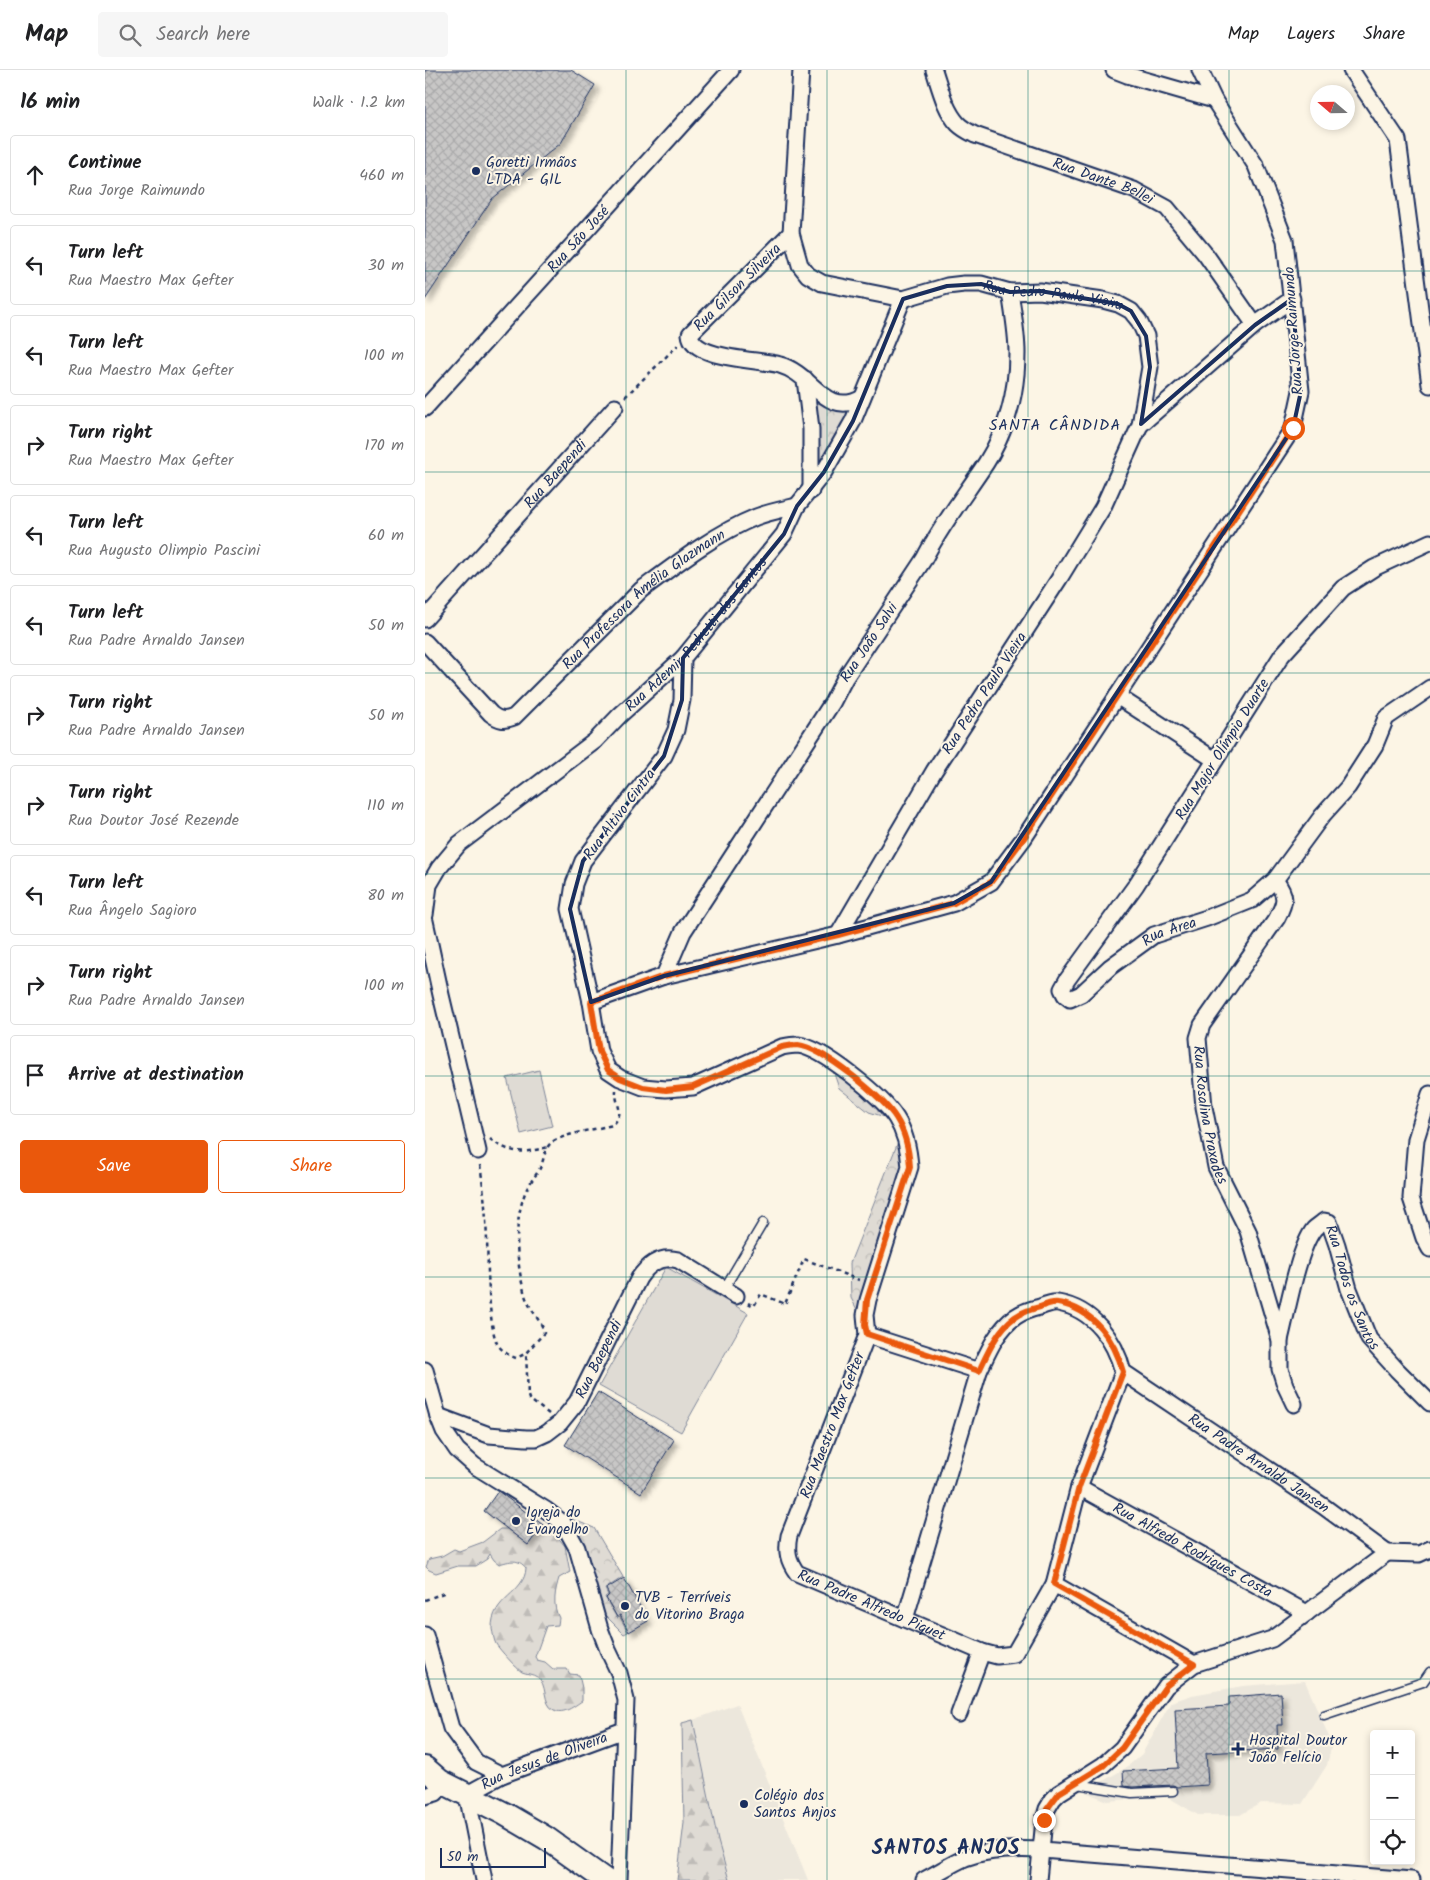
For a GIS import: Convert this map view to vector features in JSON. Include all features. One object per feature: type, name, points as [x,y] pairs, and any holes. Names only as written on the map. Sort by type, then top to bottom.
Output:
[{"type":"main road","points":[[430,1782],[467,1794],[546,1838],[605,1880]]},
{"type":"street","name":"Rua São José","points":[[425,408],[731,70]]},
{"type":"street","name":"Rua Pedro Paulo Vieira","points":[[801,70],[791,233],[800,265],[808,274],[822,283],[903,299],[947,286],[981,284],[1011,292],[1040,291],[1118,304],[1131,311],[1139,321],[1146,336],[1150,367],[1141,426],[1103,507],[1059,579],[934,771],[838,935]]},
{"type":"street","name":"Rua Dante Bellei","points":[[934,70],[944,99],[959,126],[975,135],[1134,190],[1167,208],[1205,256],[1255,325]]},
{"type":"street","points":[[1114,70],[1214,100]]},
{"type":"street","name":"Rua Jorge Raimundo","points":[[591,1002],[664,976],[838,935],[954,903],[991,882],[1024,838],[1293,428],[1301,391],[1285,240],[1257,166],[1214,100],[1200,70]]},
{"type":"street","points":[[1351,70],[1398,140],[1430,385]]},
{"type":"street","name":"Rua Gilson Silveira","points":[[791,233],[690,334],[690,340],[694,344],[717,355],[758,360],[781,365],[795,371],[825,397],[838,404],[852,404],[862,398]]},
{"type":"street","name":"Rua João Salvi","points":[[664,976],[683,932],[832,703],[845,678],[924,559],[933,540],[992,453],[1004,429],[1015,392],[1017,352],[1011,292]]},
{"type":"street","name":"Rua Ademir Pedretti dos Santos","points":[[425,915],[429,885],[439,868],[459,844],[595,741],[620,714],[683,658],[784,534],[797,506],[811,491],[824,472],[853,421],[903,299]]},
{"type":"street","points":[[1141,426],[1255,325],[1292,299]]},
{"type":"street","points":[[805,379],[811,429],[811,491]]},
{"type":"street","name":"Rua Baependi","points":[[425,619],[615,407]]},
{"type":"street","name":"Rua Professora Amélia Glazmann","points":[[425,642],[491,714],[498,719],[505,720],[514,717],[641,590],[727,531],[757,517],[797,506]]},
{"type":"street","name":"Rua Major Olímpio Duarte","points":[[1070,999],[1062,989],[1067,980],[1136,885],[1282,655],[1343,588],[1374,568],[1430,542]]},
{"type":"street","name":"Rua Altivo Cintra","points":[[591,1002],[570,909],[574,884],[583,860],[664,756],[676,730],[682,700],[683,658]]},
{"type":"street","points":[[1275,880],[1361,768],[1375,745],[1386,718],[1430,688]]},
{"type":"street","points":[[1117,696],[1215,760]]},
{"type":"street","name":"Rua Área","points":[[1070,999],[1081,994],[1111,967],[1154,935],[1207,918],[1252,900],[1275,880]]},
{"type":"street","name":"Rua Rosalina Praxades","points":[[1275,880],[1284,892],[1284,904],[1277,918],[1202,1025],[1198,1038],[1204,1107],[1216,1167],[1248,1231],[1281,1340],[1280,1369],[1294,1404]]},
{"type":"street","points":[[425,921],[478,1151]]},
{"type":"street","name":"Rua Maestro Max Gefter","points":[[591,1002],[599,1051],[608,1070],[620,1078],[643,1087],[666,1090],[693,1087],[782,1047],[797,1045],[829,1058],[874,1094],[896,1118],[909,1151],[910,1167],[908,1176],[867,1300],[865,1315],[867,1334],[789,1536]]},
{"type":"street","points":[[1430,1094],[1416,1139],[1411,1198],[1424,1238],[1430,1249]]},
{"type":"street","name":"Rua Todos os Santos","points":[[1281,1340],[1305,1245],[1315,1228],[1324,1221],[1329,1222],[1349,1289],[1369,1339],[1430,1403]]},
{"type":"street","name":"Rua Baependi","points":[[438,1416],[489,1435],[537,1438],[560,1423],[577,1402],[639,1278],[650,1264],[664,1259],[678,1260],[730,1293]]},
{"type":"street","points":[[905,1619],[979,1371],[995,1339],[1015,1317],[1031,1309],[1057,1303],[1078,1310],[1092,1318],[1113,1346],[1120,1359],[1123,1372],[1079,1487],[1054,1584],[1194,1664]]},
{"type":"street","points":[[867,1334],[979,1371]]},
{"type":"street","points":[[425,1370],[438,1416],[444,1431],[457,1450],[475,1466],[546,1510],[563,1523],[577,1548],[605,1643],[619,1673],[626,1700],[619,1880]]},
{"type":"street","name":"Rua Padre Arnaldo Jansen","points":[[1123,1372],[1323,1506],[1387,1553]]},
{"type":"street","name":"Rua Alfredo Rodrigues Costa","points":[[1079,1487],[1307,1613]]},
{"type":"street","name":"Rua Padre Alfredo Piquet","points":[[789,1536],[786,1551],[790,1564],[797,1573],[982,1652],[997,1656],[1014,1654],[1054,1584]]},
{"type":"street","points":[[1038,1880],[1044,1820],[1047,1809],[1059,1793],[1103,1766],[1122,1748],[1166,1686],[1194,1664],[1272,1639],[1387,1553],[1419,1554],[1430,1549]]},
{"type":"street","points":[[425,1635],[451,1728],[476,1762],[502,1775]]},
{"type":"street","points":[[959,1714],[982,1652]]},
{"type":"street","name":"Rua Jesus de Oliveira","points":[[467,1794],[502,1775],[624,1730]]},
{"type":"street","points":[[467,1794],[485,1880]]},
{"type":"street","points":[[924,1880],[965,1858],[989,1852],[1013,1850],[1042,1850],[1412,1880]]},
{"type":"lane","points":[[730,1293],[763,1223]]},
{"type":"lane","points":[[1325,1715],[1423,1682],[1430,1672]]},
{"type":"lane","points":[[1075,1783],[1132,1793],[1173,1791]]},
{"type":"path","points":[[615,407],[690,334]]},
{"type":"path","points":[[478,1151],[485,1195],[490,1301],[496,1341],[503,1350],[516,1358],[526,1353],[544,1333],[525,1295],[517,1259],[517,1235],[525,1193],[552,1142],[613,1125],[619,1118],[620,1110],[616,1100],[616,1093],[620,1078]]},
{"type":"path","points":[[487,1136],[498,1145],[514,1152],[527,1152],[549,1146]]},
{"type":"path","points":[[730,1293],[754,1306],[761,1294],[785,1304],[804,1259],[873,1285]]},
{"type":"path","points":[[526,1353],[528,1398],[560,1423]]},
{"type":"path","points":[[425,1600],[445,1592]]},
{"type":"highlighted area","points":[[981,284],[1010,292],[1040,291],[1118,304],[1131,311],[1146,336],[1150,367],[1141,424],[1255,325],[1292,299],[1301,391],[1293,428],[991,882],[954,903],[664,976],[591,1002],[570,909],[583,861],[664,756],[682,700],[683,658],[784,534],[797,506],[824,472],[853,421],[903,299],[947,286]]},
{"type":"shaded area","name":"Hospital Doutor João Felício","points":[[1305,1681],[1332,1744],[1327,1765],[1302,1804],[1261,1803],[1240,1815],[1198,1815],[1166,1796],[1108,1801],[1085,1792],[1127,1767],[1142,1754],[1171,1702],[1192,1695],[1243,1686]]},
{"type":"shaded area","name":"Colégio dos Santos Anjos","points":[[737,1704],[808,1880],[729,1880],[718,1841],[693,1720]]},
{"type":"green space","points":[[813,395],[852,408],[819,474]]},
{"type":"green space","points":[[832,1068],[888,1118],[869,1112],[839,1088]]},
{"type":"green space","points":[[539,1070],[552,1126],[521,1134],[507,1078]]},
{"type":"green space","points":[[902,1132],[909,1151],[865,1325],[851,1298],[850,1263]]},
{"type":"green space","points":[[666,1267],[748,1313],[681,1432],[599,1386]]},
{"type":"green space","points":[[569,1518],[594,1528],[623,1577],[605,1589],[608,1595],[605,1597],[617,1618],[620,1617],[628,1632],[624,1634],[603,1613],[584,1544]]},
{"type":"green space","points":[[543,1525],[554,1533],[565,1546],[570,1572],[559,1578],[556,1588],[555,1603],[559,1618],[558,1625],[546,1626],[535,1657],[553,1669],[567,1669],[570,1674],[579,1675],[582,1688],[582,1701],[569,1709],[561,1711],[550,1707],[540,1680],[535,1676],[522,1672],[512,1663],[494,1639],[492,1629],[493,1618],[502,1602],[520,1584],[526,1568],[517,1562],[510,1561],[499,1564],[490,1554],[487,1559],[476,1566],[458,1566],[436,1573],[426,1567],[429,1559],[442,1556],[454,1549],[459,1551],[483,1542],[500,1529],[507,1529],[528,1545]]},
{"type":"green space","points":[[693,1720],[718,1841],[729,1880],[677,1880],[684,1823],[682,1723]]},
{"type":"building","name":"Goretti Irmãos LTDA - GIL","points":[[425,70],[571,70],[595,85],[561,143],[492,199],[425,300]]},
{"type":"building","points":[[598,1392],[674,1440],[641,1493],[565,1445]]},
{"type":"building","name":"Igreja do Evangelho","points":[[498,1491],[543,1525],[528,1545],[484,1511]]},
{"type":"building","name":"TVB - Terríveis do Vitorino Braga","points":[[624,1578],[648,1621],[629,1632],[620,1615],[617,1617],[606,1598],[609,1595],[606,1589]]},
{"type":"building","points":[[1281,1693],[1283,1725],[1277,1725],[1278,1749],[1206,1753],[1208,1785],[1177,1787],[1173,1785],[1124,1786],[1123,1771],[1178,1768],[1175,1709],[1229,1706],[1229,1697]]},
{"type":"place","name":"Goretti Irmãos LTDA - GIL","points":[[476,171]]},
{"type":"place","name":"Igreja do Evangelho","points":[[516,1521]]},
{"type":"place","name":"TVB - Terríveis do Vitorino Braga","points":[[625,1606]]},
{"type":"place","name":"Hospital Doutor João Felício","points":[[1238,1749]]},
{"type":"place","name":"Colégio dos Santos Anjos","points":[[744,1804]]},
{"type":"district","name":"SANTA CÂNDIDA","points":[[1055,424]]},
{"type":"district","name":"SANTOS ANJOS","points":[[946,1847]]},
{"type":"route","points":[[1044,1820],[1047,1809],[1053,1799],[1059,1793],[1103,1766],[1122,1748],[1166,1686],[1194,1664],[1054,1584],[1079,1487],[1123,1372],[1120,1359],[1113,1346],[1103,1330],[1092,1318],[1078,1310],[1057,1303],[1031,1309],[1015,1317],[995,1339],[979,1371],[867,1334],[865,1315],[867,1300],[910,1167],[909,1151],[896,1118],[874,1094],[829,1058],[797,1045],[782,1047],[693,1087],[666,1090],[643,1087],[620,1078],[608,1070],[599,1051],[591,1002],[664,976],[838,935],[954,903],[991,882],[1024,838],[1293,428]]}]
